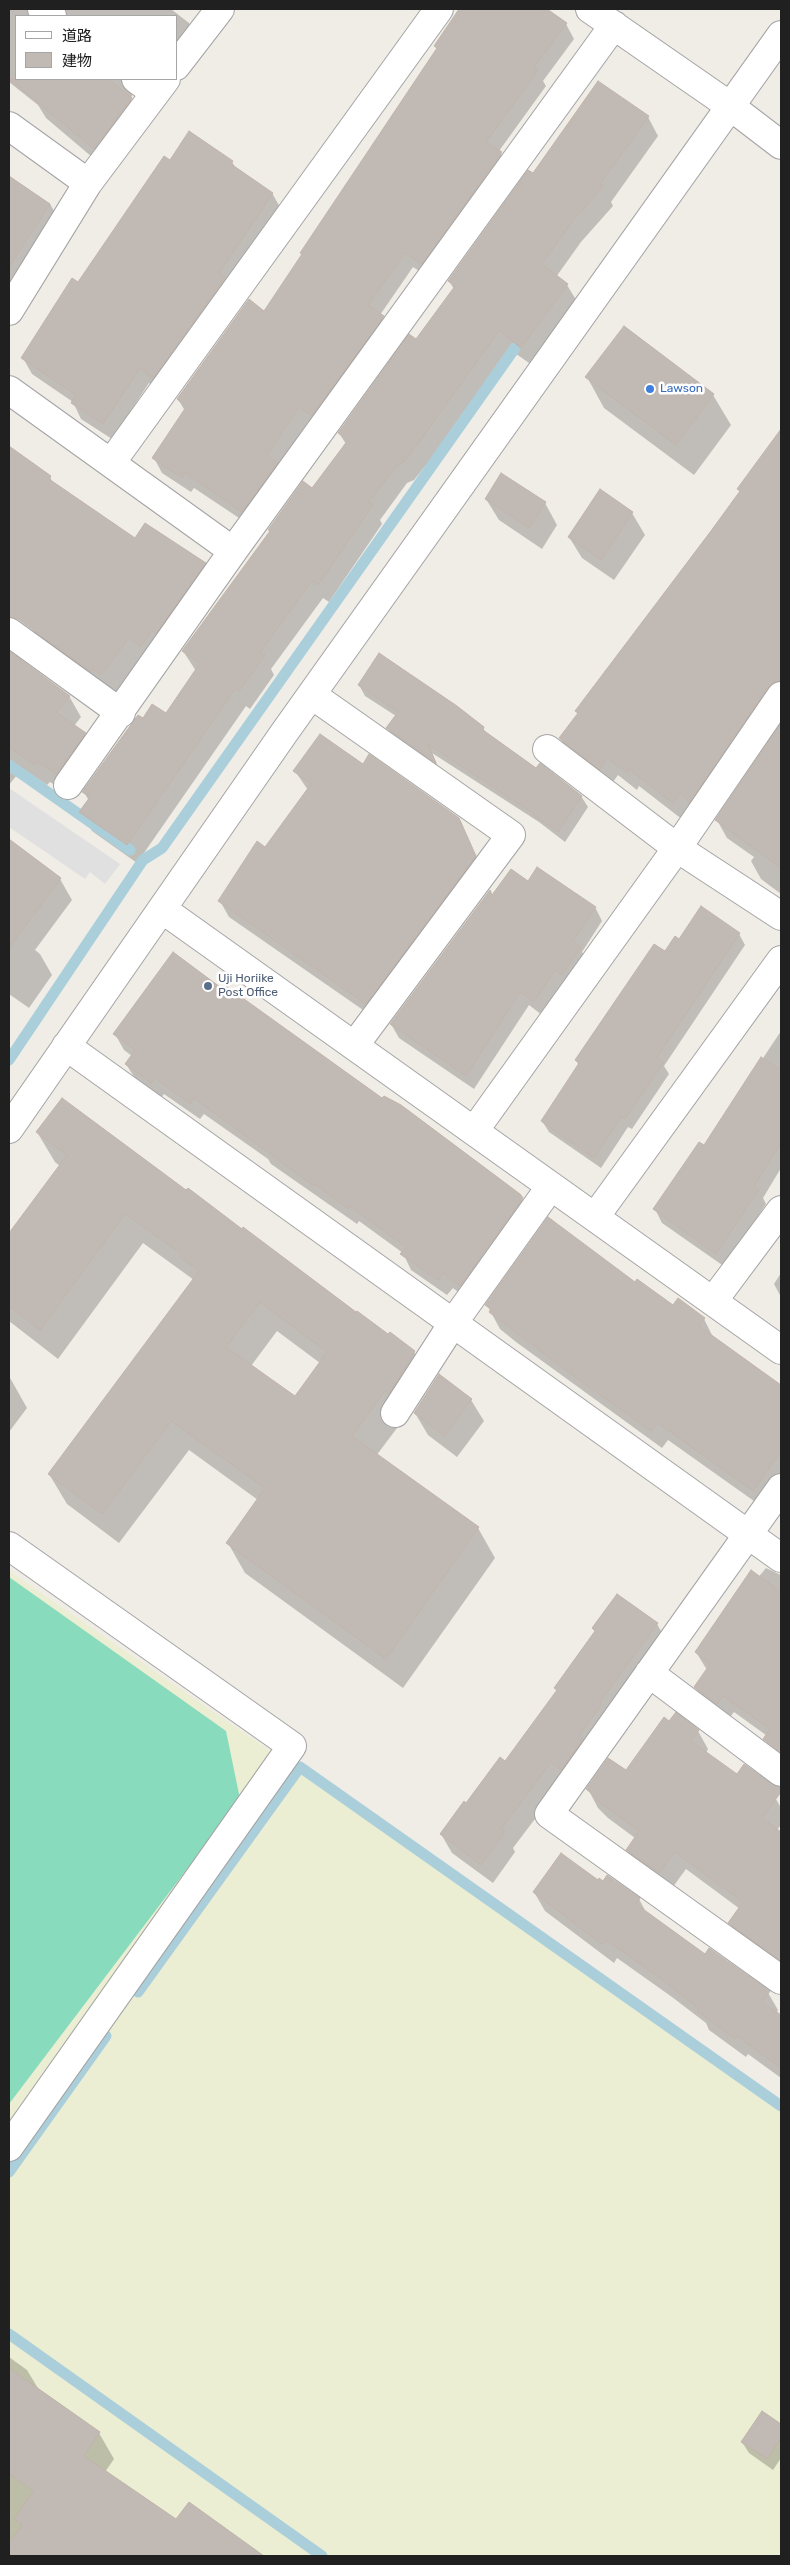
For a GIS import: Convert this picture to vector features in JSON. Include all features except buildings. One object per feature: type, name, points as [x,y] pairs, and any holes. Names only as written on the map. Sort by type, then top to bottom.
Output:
[{"type":"street","points":[[178,63],[220,9]]},
{"type":"street","points":[[111,463],[439,9]]},
{"type":"street","points":[[590,9],[730,106],[781,145]]},
{"type":"street","points":[[68,785],[121,713],[233,551],[614,25]]},
{"type":"street","points":[[9,1129],[312,695],[730,106],[773,65],[781,35]]},
{"type":"street","points":[[9,311],[152,84]]},
{"type":"street","points":[[9,126],[88,183]]},
{"type":"street","points":[[9,390],[233,551]]},
{"type":"street","points":[[9,632],[121,713]]},
{"type":"street","points":[[312,695],[511,835],[354,1046]]},
{"type":"street","points":[[474,1131],[677,848],[781,696]]},
{"type":"street","points":[[547,749],[677,848],[781,916]]},
{"type":"street","points":[[162,909],[781,1350]]},
{"type":"street","points":[[595,1217],[781,960]]},
{"type":"street","points":[[66,1046],[781,1558]]},
{"type":"street","points":[[395,1413],[453,1323],[551,1186]]},
{"type":"street","points":[[714,1301],[781,1210]]},
{"type":"street","points":[[781,1488],[549,1814],[781,1980]]},
{"type":"street","points":[[9,1546],[292,1746],[9,2147]]},
{"type":"street","points":[[649,1673],[781,1772]]},
{"type":"green space","points":[[9,1571],[295,1768],[348,1796],[781,2108],[781,2556],[9,2556]]},
{"type":"green space","points":[[9,1577],[226,1731],[240,1799],[9,2104]]},
{"type":"shaded area","points":[[9,788],[120,864],[105,884],[90,872],[85,879],[9,827]]},
{"type":"waterway","points":[[9,1060],[143,860],[162,848],[515,348]]},
{"type":"waterway","points":[[9,765],[130,850]]},
{"type":"waterway","points":[[138,1992],[300,1767],[781,2106]]},
{"type":"waterway","points":[[9,2172],[106,2036]]},
{"type":"waterway","points":[[9,2334],[322,2556]]},
{"type":"place","name":"Lawson","points":[[650,389]]},
{"type":"place","name":"Uji Horiike Post Office","points":[[208,986]]}]
